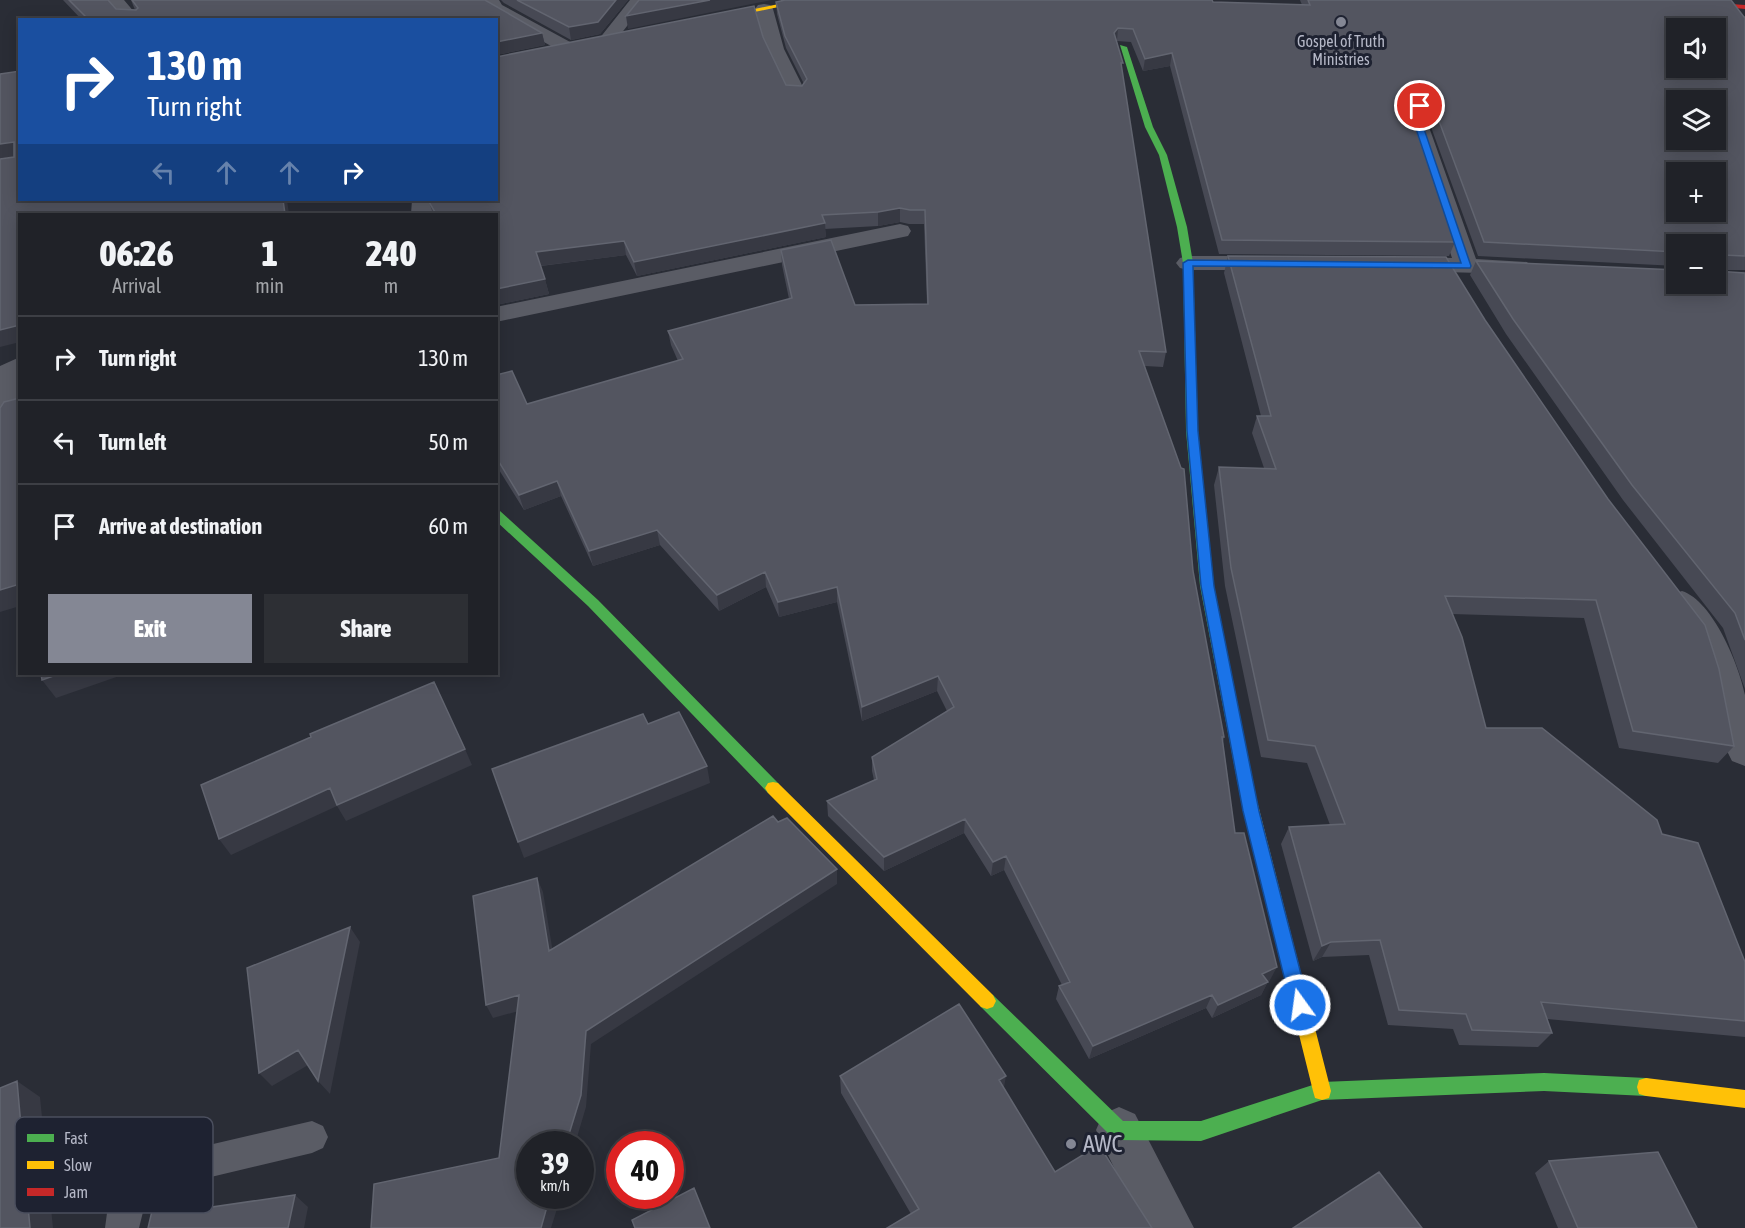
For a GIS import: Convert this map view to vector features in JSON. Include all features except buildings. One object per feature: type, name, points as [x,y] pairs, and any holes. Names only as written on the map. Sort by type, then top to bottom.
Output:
[{"type":"street","points":[[491,0],[495,8],[572,46]]},
{"type":"street","points":[[603,40],[639,0]]},
{"type":"street","points":[[697,21],[809,0]]},
{"type":"street","points":[[1676,0],[1738,6],[1745,24]]},
{"type":"street","points":[[118,3],[131,18]]},
{"type":"street","points":[[764,9],[775,49],[796,93]]},
{"type":"street","points":[[603,40],[630,34]]},
{"type":"street","points":[[543,52],[572,46]]},
{"type":"street","points":[[1124,47],[1149,127],[1163,155],[1173,188],[1188,263],[1192,431],[1207,586],[1251,811],[1322,1091]]},
{"type":"street","points":[[1420,106],[1419,126],[1468,296]]},
{"type":"street","points":[[498,315],[900,231]]},
{"type":"street","points":[[1188,263],[1292,263]]},
{"type":"street","points":[[1383,263],[1543,268]]},
{"type":"street","points":[[0,420],[3,376],[18,366]]},
{"type":"street","points":[[498,516],[593,603],[839,856],[1119,1130],[1170,1228]]},
{"type":"street","points":[[1667,582],[1709,638],[1745,751]]},
{"type":"street","points":[[1119,1130],[1202,1131],[1322,1091],[1565,1083],[1618,1084],[1745,1099]]},
{"type":"lane","points":[[118,3],[140,3]]},
{"type":"lane","points":[[213,1160],[312,1137]]},
{"type":"lane","points":[[122,1228],[124,1213]]},
{"type":"traffic: fast","points":[[1123,47],[1149,127],[1163,155],[1182,227],[1188,263],[1192,431],[1207,586],[1249,801]]},
{"type":"traffic: fast","points":[[498,516],[593,603],[773,788]]},
{"type":"traffic: fast","points":[[987,1001],[1119,1130],[1201,1131],[1322,1091],[1544,1082],[1646,1087]]},
{"type":"traffic: slow","points":[[711,19],[809,0]]},
{"type":"traffic: slow","points":[[773,788],[987,1001]]},
{"type":"traffic: slow","points":[[1249,801],[1322,1091]]},
{"type":"traffic: slow","points":[[1646,1087],[1745,1099]]},
{"type":"traffic: jam","points":[[1676,0],[1745,7]]},
{"type":"place","name":"Gospel of Truth Ministries","points":[[1341,22]]},
{"type":"place","name":"AWC","points":[[1071,1144]]},
{"type":"route","points":[[1300,1005],[1251,811],[1207,586],[1192,431],[1188,263],[1394,263],[1467,266],[1419,126],[1420,106]]}]
